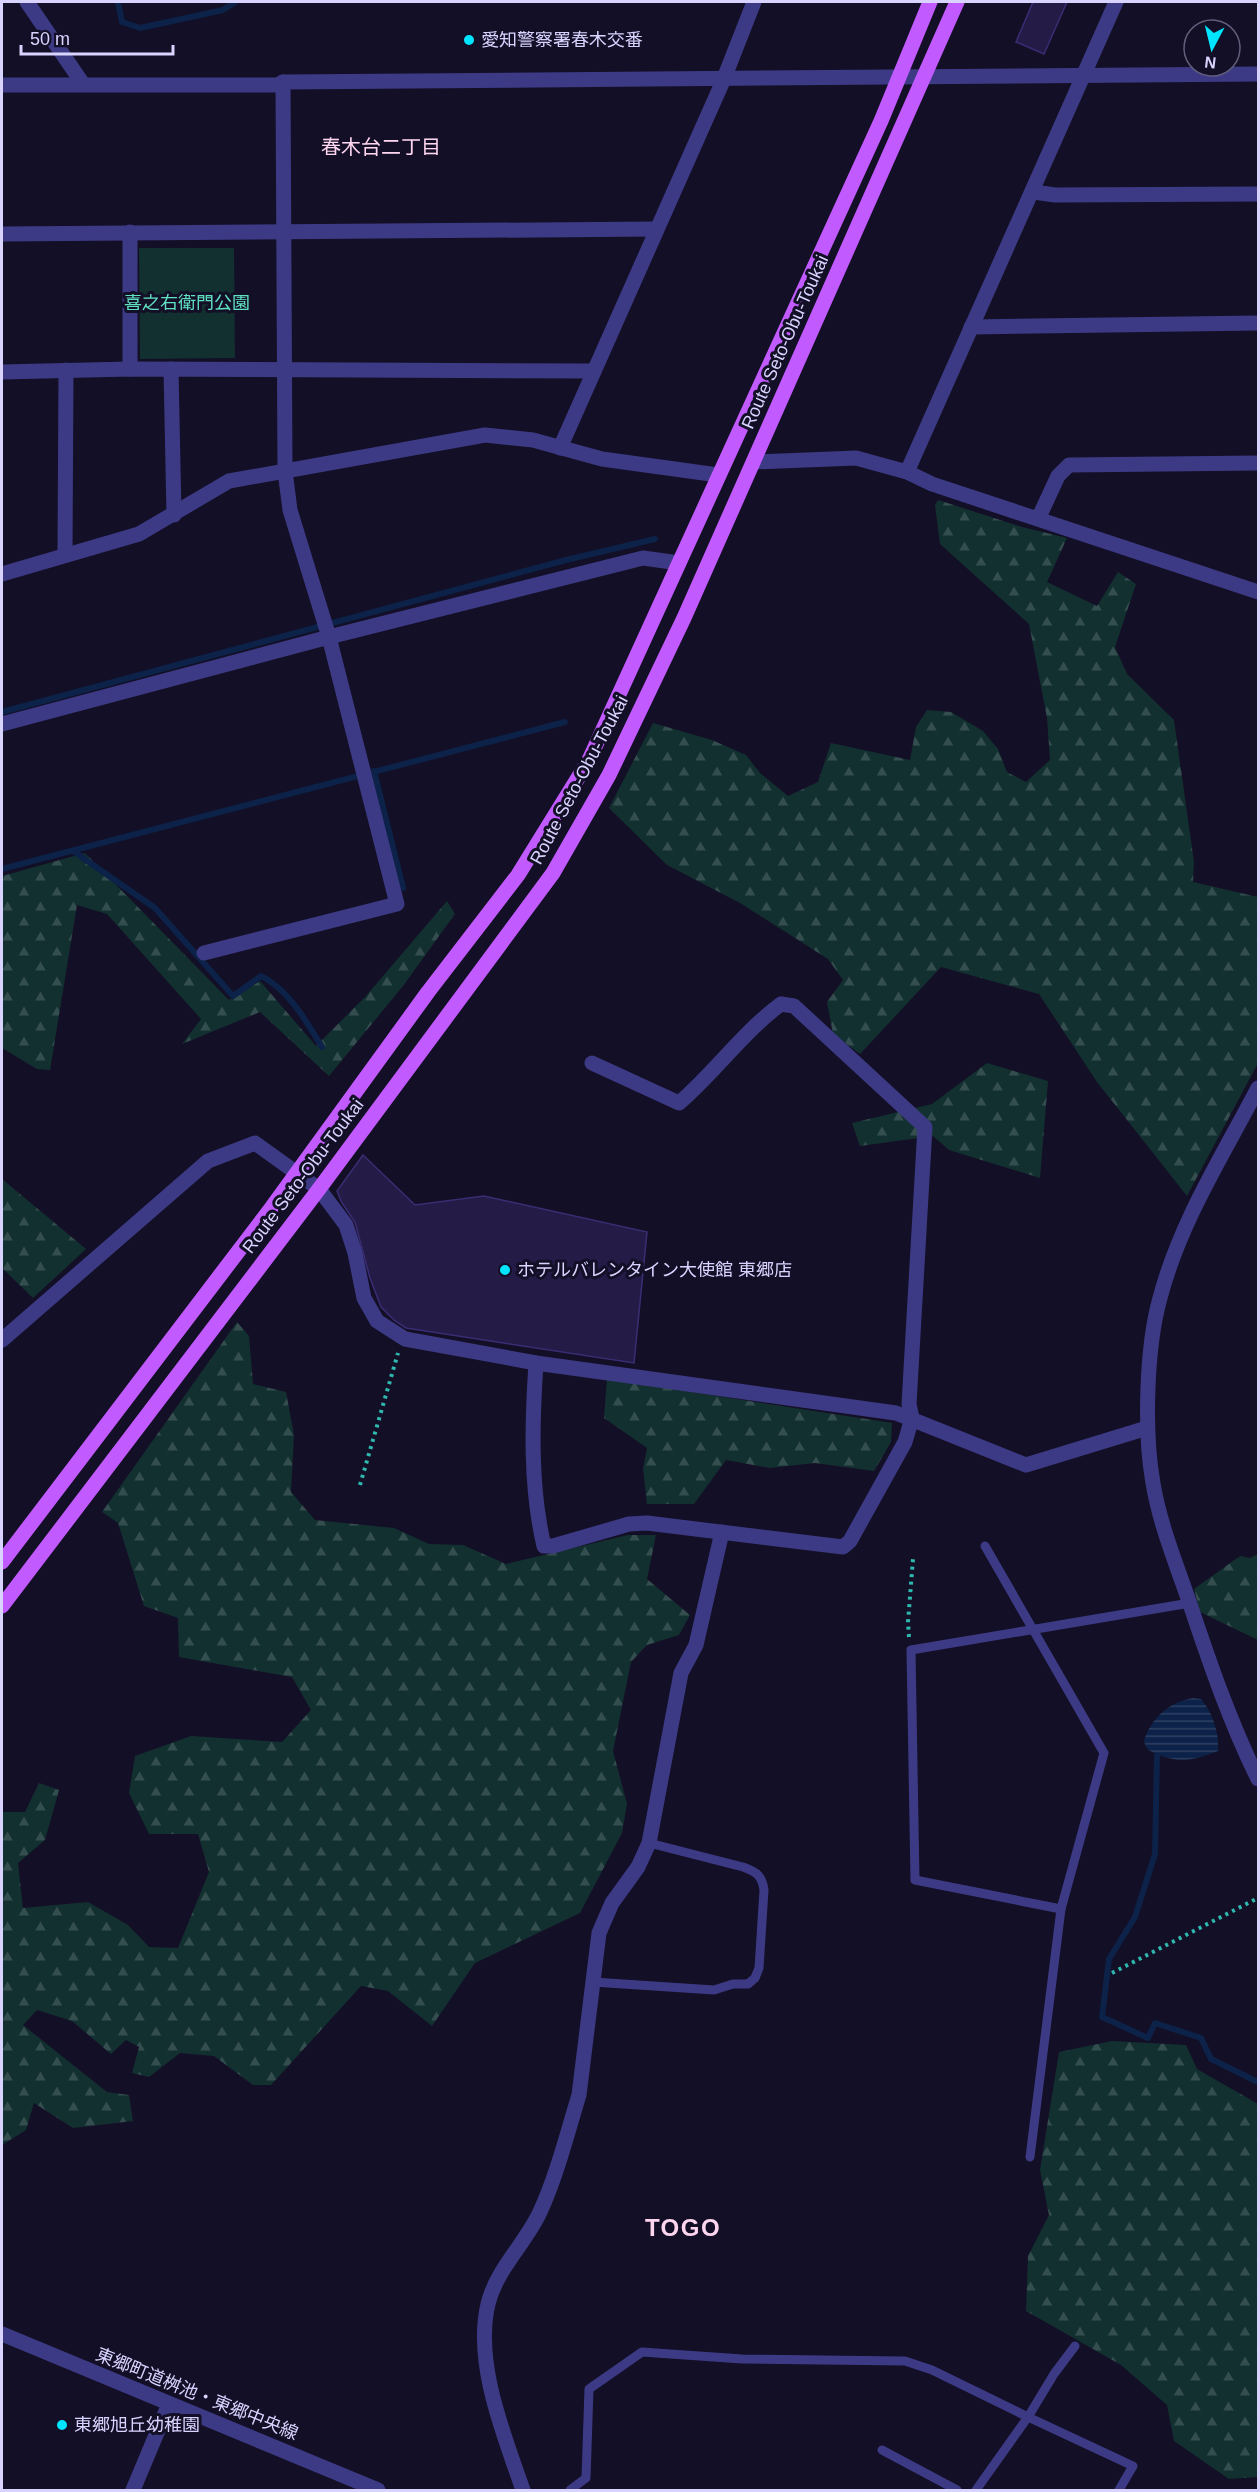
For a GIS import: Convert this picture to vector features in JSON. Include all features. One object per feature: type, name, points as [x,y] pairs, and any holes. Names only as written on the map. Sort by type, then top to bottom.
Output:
[{"type":"main road","name":"Route Seto-Obu-Toukai","points":[[2,1562],[299,1172],[428,992],[518,875],[589,760],[898,78],[930,2]]},
{"type":"main road","name":"Route Seto-Obu-Toukai","points":[[2,1606],[319,1189],[553,873],[614,764],[684,618],[926,78],[957,2]]},
{"type":"street","points":[[27,2],[83,84]]},
{"type":"street","points":[[907,472],[1034,192],[1116,2]]},
{"type":"street","points":[[560,448],[723,81],[750,3]]},
{"type":"street","points":[[2,85],[278,85],[283,82],[723,81],[1258,74]]},
{"type":"street","points":[[204,953],[397,904],[329,637],[290,510],[285,471],[283,82]]},
{"type":"street","points":[[1034,192],[1055,195],[1258,194]]},
{"type":"street","points":[[2,234],[656,229]]},
{"type":"street","points":[[130,232],[130,369]]},
{"type":"street","points":[[971,327],[1258,323]]},
{"type":"street","points":[[2,372],[130,369],[593,371]]},
{"type":"street","points":[[171,369],[174,515]]},
{"type":"street","points":[[65,554],[66,370]]},
{"type":"street","points":[[2,574],[139,534],[229,481],[485,435],[532,441],[602,459],[718,475]]},
{"type":"street","points":[[753,462],[856,458],[907,472],[932,484],[1039,517],[1258,592]]},
{"type":"street","points":[[1039,517],[1058,476],[1069,465],[1258,463]]},
{"type":"street","points":[[2,724],[329,637],[643,558],[679,563]]},
{"type":"street","points":[[536,1363],[534,1457],[538,1521],[544,1546],[553,1546],[629,1524],[647,1523],[843,1547],[850,1541],[894,1464],[912,1418],[909,1404],[925,1127],[794,1006],[781,1004],[765,1016],[708,1079],[680,1103],[592,1063]]},
{"type":"street","points":[[1258,1088],[1188,1216],[1159,1299],[1150,1362],[1147,1428],[1153,1484],[1190,1603],[1213,1674],[1252,1751],[1258,1779]]},
{"type":"street","points":[[2,1340],[208,1161],[255,1143],[299,1172],[319,1189],[346,1225],[356,1253],[364,1298],[377,1321],[402,1337],[461,1351],[536,1363],[896,1413],[1026,1465],[1147,1428]]},
{"type":"street","points":[[523,2490],[492,2401],[486,2330],[488,2303],[500,2275],[524,2243],[540,2211],[579,2095],[599,1933],[612,1903],[638,1868],[649,1843],[681,1673],[696,1645],[722,1532]]},
{"type":"street","name":"東郷町道桝池・東郷中央線","points":[[2,2334],[378,2490]]},
{"type":"street","points":[[133,2490],[169,2404]]},
{"type":"lane","points":[[985,1546],[1104,1753],[1061,1909],[1030,2157]]},
{"type":"lane","points":[[1061,1909],[915,1881],[911,1650],[1035,1631],[1190,1603]]},
{"type":"lane","points":[[593,1982],[714,1990],[733,1984],[748,1984],[755,1978],[759,1968],[762,1879],[755,1871],[649,1843]]},
{"type":"lane","points":[[976,2490],[1075,2346]]},
{"type":"lane","points":[[570,2490],[586,2478],[589,2388],[642,2352],[742,2359],[905,2361],[932,2370],[1132,2466],[1119,2490]]},
{"type":"lane","points":[[882,2450],[957,2490]]},
{"type":"path","points":[[360,1485],[402,1337]]},
{"type":"path","points":[[911,1650],[908,1622],[913,1559]]},
{"type":"path","points":[[1112,1973],[1258,1898]]},
{"type":"green space","name":"喜之右衛門公園","points":[[139,248],[234,248],[235,358],[140,359]]},
{"type":"green space","points":[[938,500],[1022,527],[1067,538],[1047,582],[1097,606],[1118,572],[1136,584],[1115,647],[1127,674],[1174,720],[1194,862],[1193,882],[1258,897],[1258,1063],[1187,1196],[1097,1082],[1039,994],[941,967],[860,1054],[833,1034],[827,1002],[843,980],[828,959],[740,903],[667,865],[609,808],[653,723],[712,740],[746,755],[760,773],[788,796],[818,782],[831,743],[910,760],[916,727],[927,710],[951,712],[983,731],[998,749],[1007,772],[1026,782],[1050,760],[1047,718],[1029,624],[940,544],[935,505]]},
{"type":"green space","points":[[85,853],[229,1000],[260,981],[316,1046],[366,996],[447,901],[455,914],[403,986],[329,1076],[260,1012],[182,1044],[201,1019],[107,914],[77,905],[50,1070],[37,1069],[2,1048],[2,876]]},
{"type":"green space","points":[[987,1063],[1048,1081],[1040,1178],[949,1150],[933,1136],[860,1146],[852,1123],[932,1104]]},
{"type":"green space","points":[[2,1179],[86,1249],[33,1298],[2,1268]]},
{"type":"green space","points":[[237,1322],[249,1336],[253,1384],[286,1392],[294,1435],[291,1492],[315,1520],[394,1528],[429,1544],[463,1545],[506,1564],[628,1535],[656,1535],[647,1579],[690,1615],[679,1635],[647,1645],[631,1662],[613,1751],[627,1804],[622,1833],[580,1913],[475,1963],[432,2026],[388,1991],[361,1986],[271,2085],[253,2085],[214,2056],[180,2053],[149,2077],[132,2073],[139,2047],[126,2040],[111,2054],[72,2021],[37,2010],[23,2025],[107,2092],[129,2095],[133,2121],[73,2128],[34,2103],[26,2130],[2,2145],[2,1812],[25,1812],[39,1783],[59,1790],[45,1840],[18,1863],[23,1908],[88,1902],[128,1925],[149,1947],[178,1948],[209,1872],[198,1834],[149,1834],[129,1793],[135,1756],[191,1736],[282,1742],[311,1710],[292,1677],[179,1657],[178,1618],[144,1606],[118,1523],[102,1512]]},
{"type":"green space","points":[[607,1379],[892,1423],[891,1442],[874,1471],[815,1463],[770,1468],[726,1460],[694,1504],[647,1504],[643,1469],[647,1448],[604,1418]]},
{"type":"green space","points":[[1258,1554],[1258,1640],[1200,1612],[1194,1589],[1240,1556],[1250,1558]]},
{"type":"green space","points":[[1112,2041],[1186,2045],[1197,2069],[1258,2104],[1258,2477],[1229,2479],[1174,2441],[1167,2405],[1121,2365],[1026,2311],[1028,2256],[1049,2215],[1040,2170],[1059,2052]]},
{"type":"water","points":[[1193,1698],[1201,1699],[1212,1717],[1218,1738],[1218,1751],[1194,1759],[1180,1760],[1165,1757],[1148,1749],[1144,1741],[1156,1718],[1176,1703]]},
{"type":"building","points":[[1033,2],[1067,2],[1044,54],[1016,42]]},
{"type":"building","name":"ホテルバレンタイン大使館 東郷店","points":[[363,1155],[415,1205],[484,1196],[647,1232],[634,1363],[406,1328],[395,1321],[381,1307],[370,1278],[355,1222],[337,1191]]},
{"type":"waterway","points":[[118,2],[122,22],[140,28],[223,10],[235,2]]},
{"type":"waterway","points":[[2,712],[566,560],[655,539]]},
{"type":"waterway","points":[[2,869],[565,722]]},
{"type":"waterway","points":[[374,771],[403,888]]},
{"type":"waterway","points":[[73,851],[155,908],[233,996],[261,976],[280,989],[296,1007],[322,1047]]},
{"type":"waterway","points":[[1157,1756],[1155,1854],[1135,1917],[1109,1959],[1102,2017],[1148,2038],[1155,2023],[1201,2038],[1211,2059],[1258,2082]]},
{"type":"place","name":"愛知警察署春木交番","points":[[469,40]]},
{"type":"place","name":"ホテルバレンタイン大使館 東郷店","points":[[505,1270]]},
{"type":"place","name":"東郷旭丘幼稚園","points":[[62,2425]]},
{"type":"district","name":"春木台二丁目","points":[[381,147]]},
{"type":"district","name":"TOGO","points":[[683,2227]]}]
